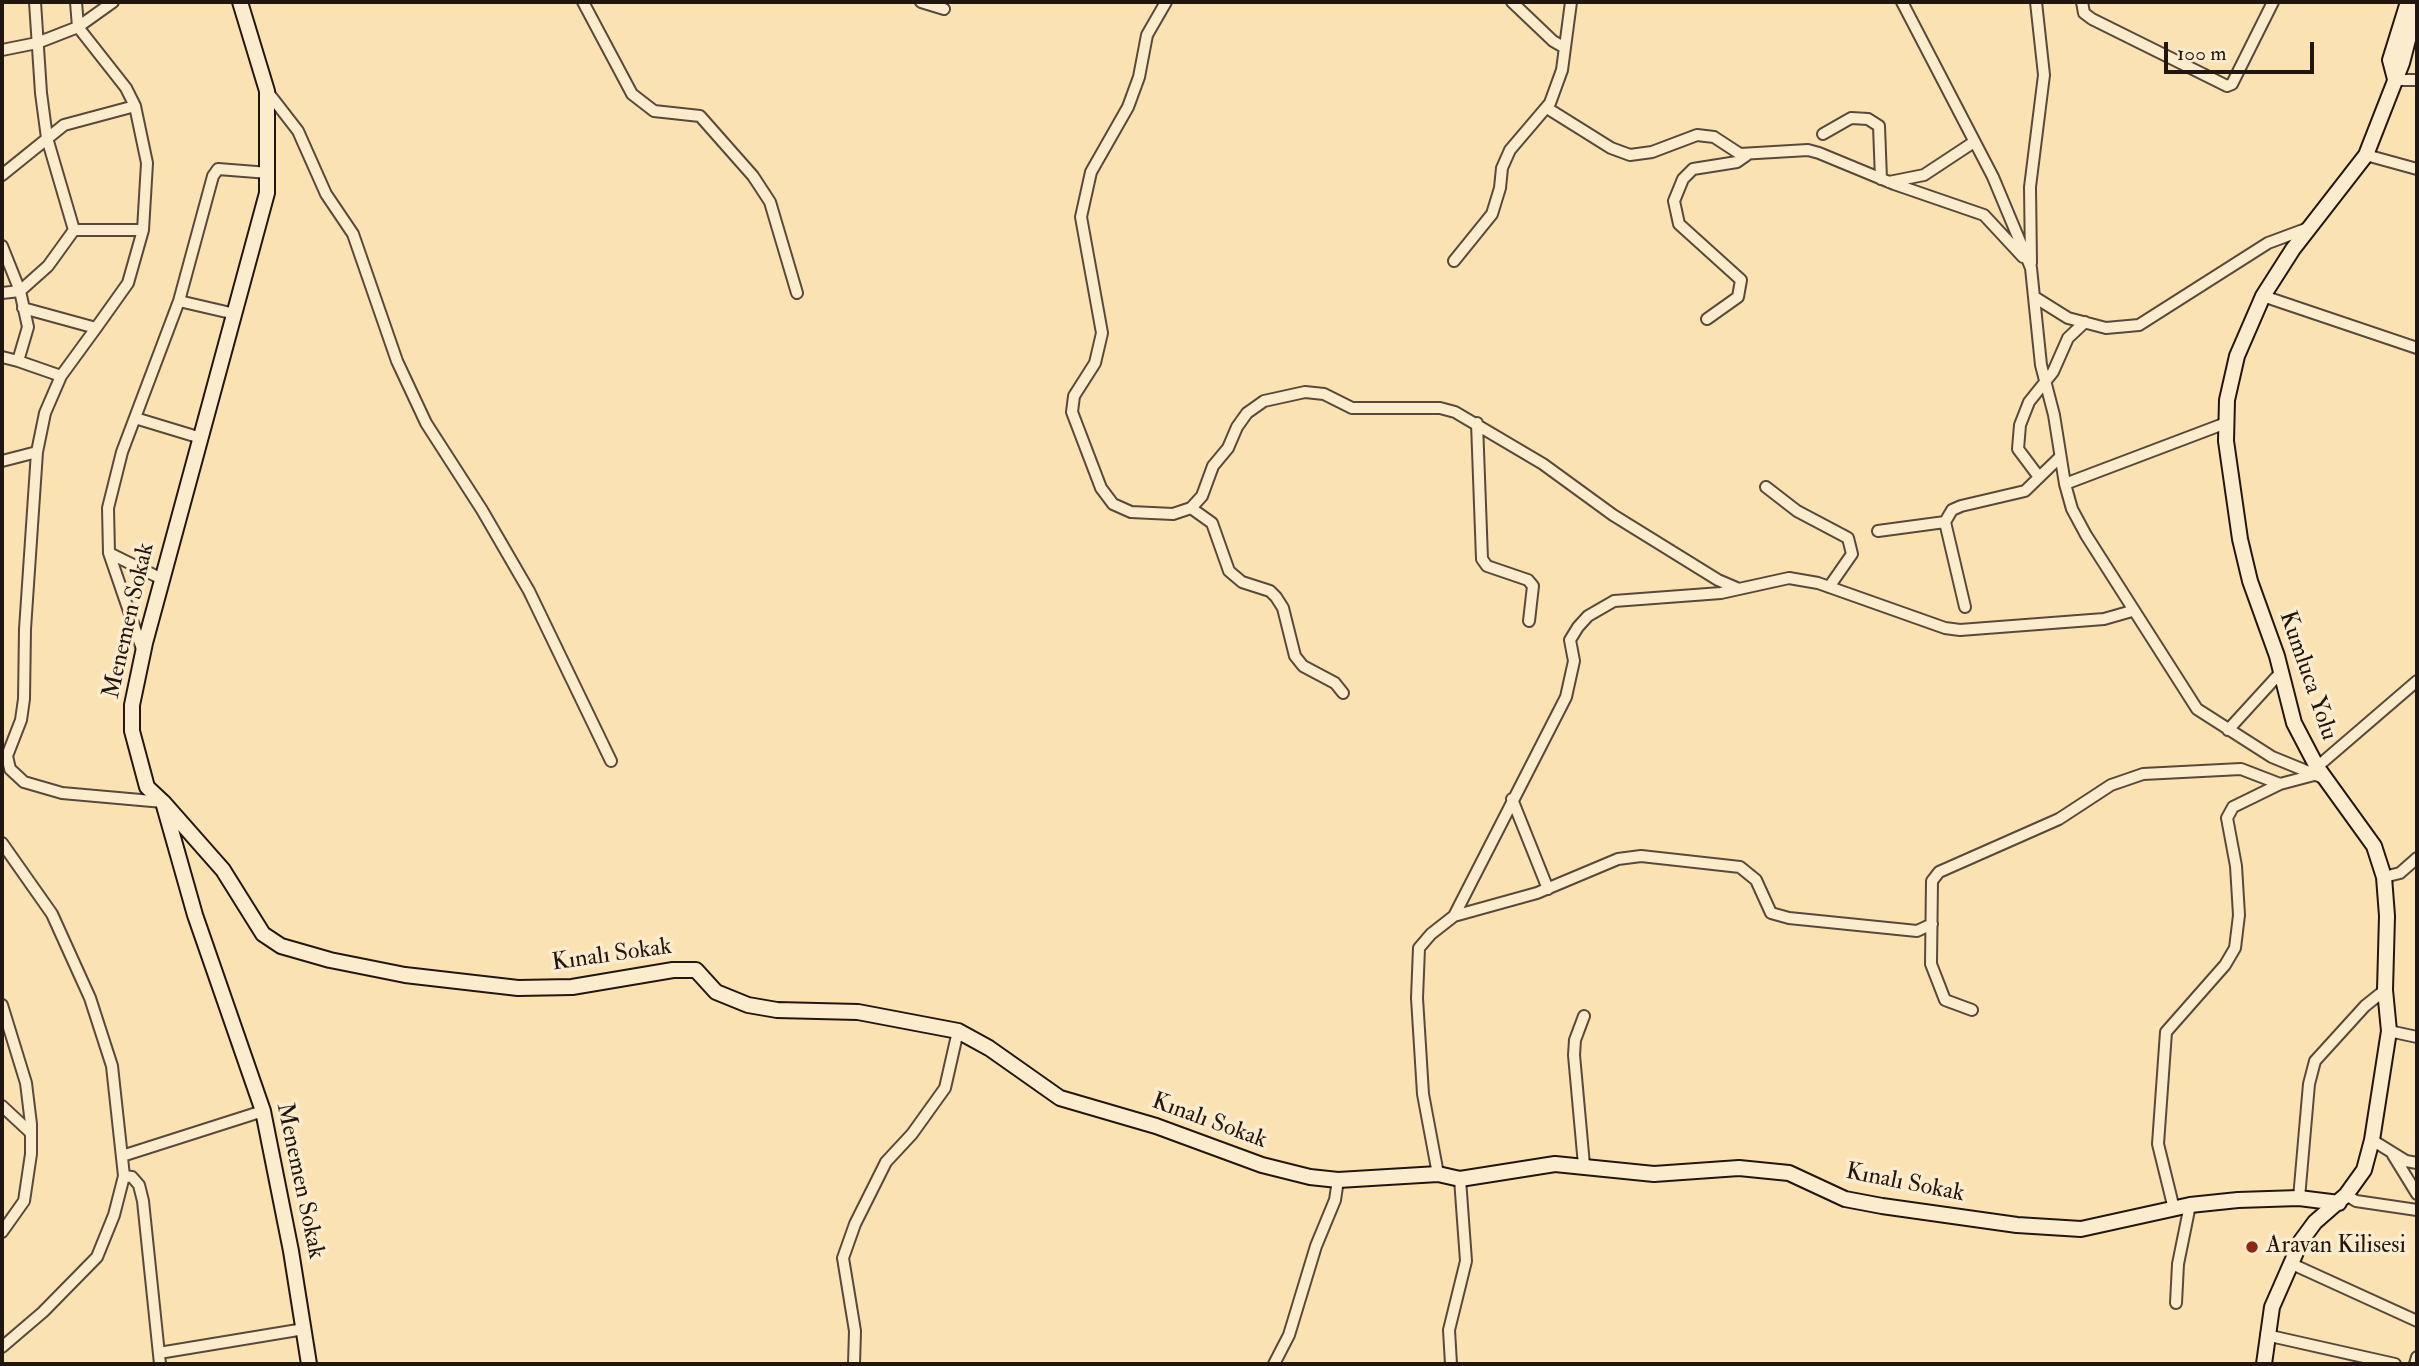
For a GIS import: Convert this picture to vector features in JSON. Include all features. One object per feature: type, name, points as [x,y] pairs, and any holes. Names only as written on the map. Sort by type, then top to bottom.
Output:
[{"type":"street","points":[[35,2],[47,138],[74,229]]},
{"type":"street","points":[[76,2],[78,27],[126,88],[135,106],[147,163],[143,230],[128,284],[61,376],[45,413],[37,452],[24,629],[22,720],[7,756],[10,769],[24,782],[62,793],[163,802]]},
{"type":"street","points":[[2,50],[37,43],[78,27],[113,2]]},
{"type":"street","name":"Menemen Sokak","points":[[240,2],[267,91],[269,173],[261,223],[143,652],[132,705],[132,731],[147,787],[163,802],[195,915],[263,1111],[309,1364]]},
{"type":"street","points":[[583,2],[632,94],[654,111],[701,116],[758,183],[774,214],[797,293]]},
{"type":"street","points":[[921,2],[944,9]]},
{"type":"street","points":[[1166,2],[1147,35],[1139,77],[1128,107],[1091,172],[1081,218],[1102,333],[1095,363],[1074,396],[1072,412],[1101,488],[1113,504],[1131,512],[1145,513],[1172,514],[1191,508],[1202,496],[1213,466],[1228,448],[1237,427],[1247,413],[1264,401],[1305,392],[1324,394],[1352,408],[1440,408],[1477,423],[1544,464],[1613,515],[1718,580],[1739,589]]},
{"type":"street","points":[[1512,2],[1553,41],[1565,48]]},
{"type":"street","points":[[1454,261],[1492,214],[1510,150],[1547,108],[1562,70],[1570,2]]},
{"type":"street","points":[[1902,2],[2003,200],[2031,268]]},
{"type":"street","points":[[2036,2],[2044,75],[2030,187],[2031,268],[2041,365],[2072,509],[2132,611],[2197,709],[2272,757],[2319,774]]},
{"type":"street","points":[[2082,2],[2084,13],[2092,19],[2227,86],[2238,72],[2273,2]]},
{"type":"street","points":[[2408,2],[2390,60],[2395,80],[2417,79]]},
{"type":"street","name":"Kumluca Yolu","points":[[2264,1364],[2266,1335],[2278,1289],[2301,1241],[2315,1222],[2342,1199],[2364,1170],[2372,1140],[2389,1031],[2385,990],[2384,877],[2374,846],[2319,774],[2294,723],[2281,672],[2250,582],[2240,539],[2228,463],[2226,423],[2237,356],[2263,296],[2366,155],[2395,80],[2417,5]]},
{"type":"street","points":[[267,91],[298,131],[326,194],[353,234],[397,361],[425,423],[482,510],[528,591],[611,761]]},
{"type":"street","points":[[2,175],[64,125],[135,106]]},
{"type":"street","points":[[1547,108],[1623,154],[1640,155],[1652,152],[1696,135],[1714,137],[1740,154],[1747,155],[1808,150],[1885,181],[1984,215],[2001,231],[2031,268]]},
{"type":"street","points":[[1823,134],[1851,118],[1868,119],[1879,126],[1885,181]]},
{"type":"street","points":[[1885,181],[1924,175],[1974,142]]},
{"type":"street","points":[[1707,319],[1738,297],[1741,280],[1679,224],[1674,201],[1683,179],[1693,169],[1737,162],[1747,155]]},
{"type":"street","points":[[2366,155],[2417,169]]},
{"type":"street","points":[[143,652],[109,553],[108,508],[122,452],[179,301],[213,176],[218,169],[269,173]]},
{"type":"street","points":[[2036,298],[2068,318],[2106,328],[2139,325],[2268,243],[2311,227]]},
{"type":"street","points":[[74,229],[143,230]]},
{"type":"street","points":[[2,292],[20,291],[48,265],[74,229]]},
{"type":"street","points":[[2,246],[20,291],[28,327],[18,360]]},
{"type":"street","points":[[2263,296],[2417,346]]},
{"type":"street","points":[[179,301],[234,314]]},
{"type":"street","points":[[23,308],[96,328]]},
{"type":"street","points":[[2039,477],[2018,449],[2017,437],[2029,402],[2046,381],[2068,338],[2085,322]]},
{"type":"street","points":[[2,357],[61,376]]},
{"type":"street","points":[[135,418],[201,438]]},
{"type":"street","points":[[1477,423],[1482,559],[1487,566],[1528,580],[1533,586],[1529,621]]},
{"type":"street","points":[[2065,484],[2226,423]]},
{"type":"street","points":[[2,461],[37,452]]},
{"type":"street","points":[[1965,607],[1945,522],[1952,510],[2017,494],[2060,457]]},
{"type":"street","points":[[1766,487],[1797,512],[1848,538],[1852,554],[1829,587]]},
{"type":"street","points":[[1191,508],[1212,523],[1229,571],[1242,582],[1270,591],[1276,597],[1283,608],[1295,656],[1303,666],[1335,684],[1343,692]]},
{"type":"street","points":[[1878,531],[1945,522]]},
{"type":"street","points":[[109,553],[162,579]]},
{"type":"street","points":[[1454,916],[1566,697],[1574,660],[1570,640],[1588,615],[1614,601],[1721,593],[1789,578],[1829,587],[1960,631],[2104,619],[2132,611]]},
{"type":"street","points":[[2228,730],[2281,672]]},
{"type":"street","points":[[2174,1209],[2162,1170],[2158,1144],[2166,1032],[2225,965],[2235,948],[2239,915],[2236,866],[2227,818],[2233,807],[2280,784],[2319,774],[2417,681]]},
{"type":"street","points":[[1972,1010],[1945,999],[1931,964],[1932,881],[1939,872],[2059,819],[2123,779],[2163,771],[2241,768],[2280,784]]},
{"type":"street","points":[[1512,799],[1548,889]]},
{"type":"street","name":"Kınalı Sokak","points":[[163,802],[223,870],[263,934],[271,941],[297,951],[405,975],[518,988],[572,987],[687,968],[696,970],[716,992],[748,1005],[777,1010],[858,1012],[958,1031],[989,1048],[1060,1098],[1157,1126],[1262,1165],[1338,1180],[1438,1174],[1460,1179],[1555,1164],[1654,1174],[1724,1168],[1779,1171],[1861,1202],[2036,1227],[2081,1229],[2190,1205],[2299,1198],[2342,1199]]},
{"type":"street","points":[[2,842],[52,914],[90,998],[112,1066],[124,1175],[114,1215],[97,1257],[2,1347]]},
{"type":"street","points":[[1438,1174],[1423,1094],[1417,998],[1419,948],[1431,934],[1454,916],[1548,889],[1618,859],[1642,856],[1740,867],[1756,880],[1771,913],[1789,918],[1917,930],[1931,923]]},
{"type":"street","points":[[2384,877],[2400,873],[2417,858]]},
{"type":"street","points":[[2299,1198],[2309,1084],[2315,1061],[2365,1006],[2385,990]]},
{"type":"street","points":[[2,1005],[26,1083],[31,1133],[24,1201],[2,1232]]},
{"type":"street","points":[[1584,1016],[1575,1040],[1574,1055],[1584,1165]]},
{"type":"street","points":[[854,1364],[855,1331],[843,1258],[855,1224],[886,1162],[912,1134],[945,1088],[958,1031]]},
{"type":"street","points":[[2389,1031],[2417,1037]]},
{"type":"street","points":[[2,1105],[31,1133]]},
{"type":"street","points":[[122,1156],[263,1111]]},
{"type":"street","points":[[2372,1140],[2406,1161],[2417,1163]]},
{"type":"street","points":[[2392,1152],[2417,1194]]},
{"type":"street","points":[[124,1175],[132,1177],[139,1185],[143,1201],[159,1359],[304,1329]]},
{"type":"street","points":[[1451,1364],[1449,1329],[1466,1261],[1460,1179]]},
{"type":"street","points":[[1274,1364],[1289,1335],[1316,1246],[1335,1200],[1338,1180]]},
{"type":"street","points":[[2342,1199],[2417,1209]]},
{"type":"street","points":[[2176,1303],[2178,1264],[2190,1205]]},
{"type":"street","points":[[2292,1264],[2417,1321]]},
{"type":"street","points":[[2266,1335],[2395,1364]]},
{"type":"street","points":[[2415,1364],[2417,1357]]},
{"type":"place","name":"Aravan Kilisesi","points":[[2252,1247]]}]
